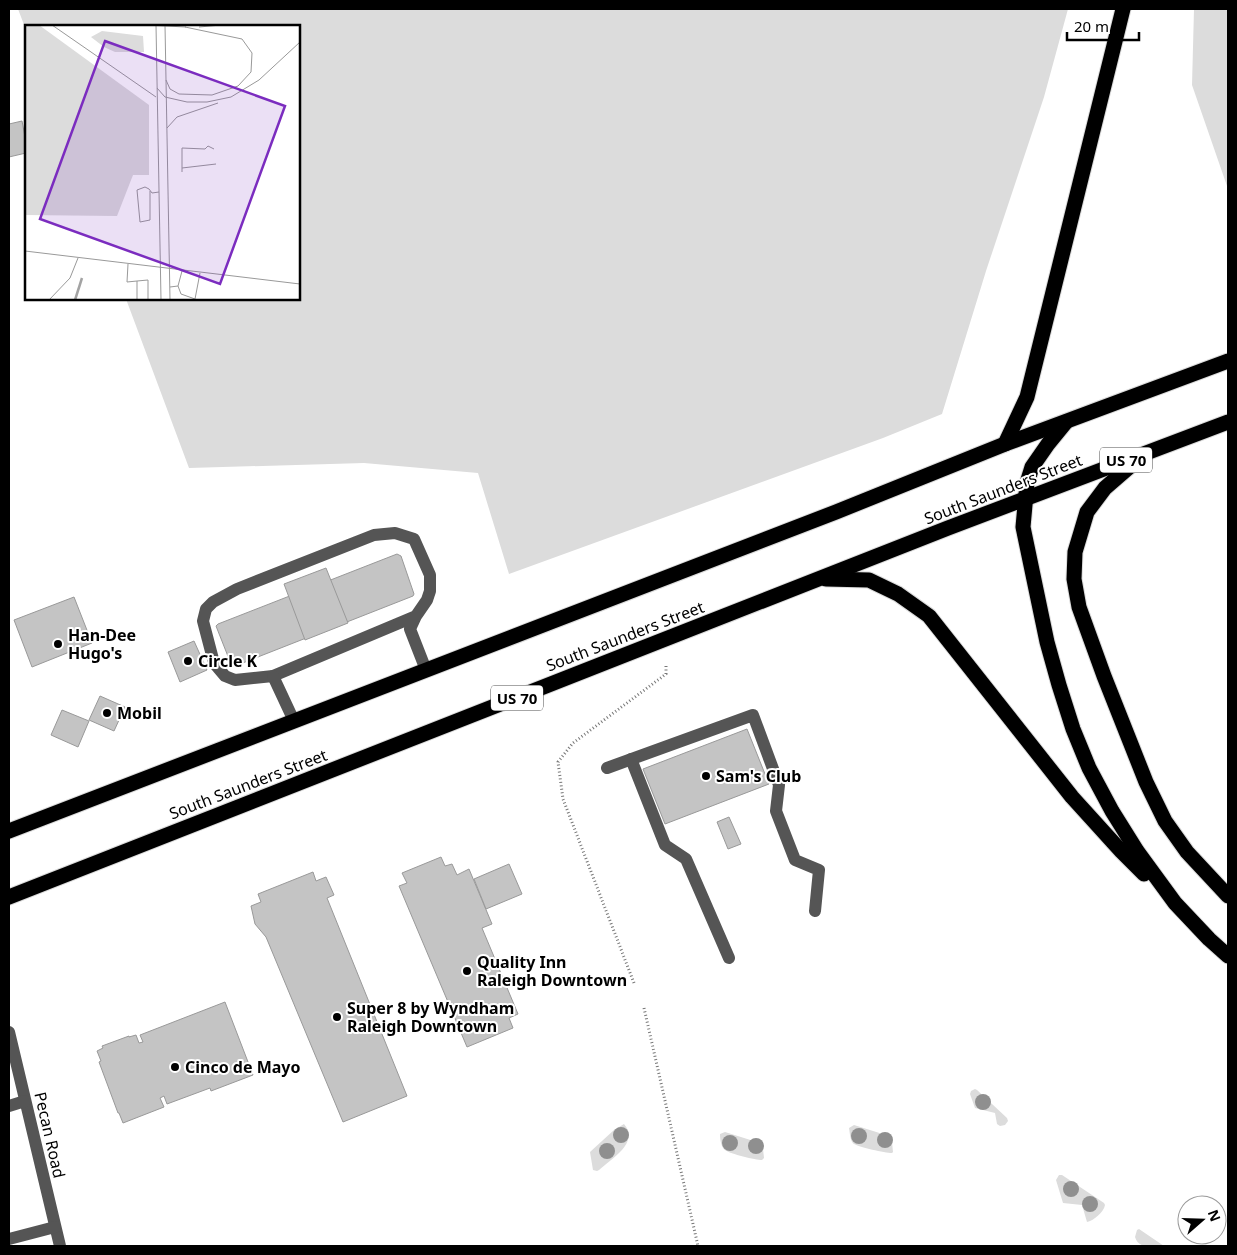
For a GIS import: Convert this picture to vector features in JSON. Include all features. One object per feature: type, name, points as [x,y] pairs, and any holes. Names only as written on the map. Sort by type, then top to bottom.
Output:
[{"type":"highway","points":[[1005,444],[1026,398],[1123,9]]},
{"type":"highway","points":[[9,831],[836,512],[1005,444],[1228,361]]},
{"type":"highway","points":[[1067,421],[1032,467],[1027,483],[1025,500],[1023,527],[1047,642],[1058,685],[1089,768],[1112,811],[1137,851],[1175,903]]},
{"type":"highway","name":"South Saunders Street","points":[[9,897],[819,578],[1228,422]]},
{"type":"highway","points":[[1148,452],[1105,488],[1087,512],[1075,552],[1074,579],[1086,630],[1143,775],[1165,821],[1187,852],[1228,896]]},
{"type":"highway","points":[[819,578],[869,580],[898,594],[929,616],[1072,797],[1121,851],[1228,956]]},
{"type":"street","points":[[416,616],[273,676],[235,680],[226,676],[214,663],[203,621],[206,609],[213,602],[236,590],[374,535],[395,533],[414,539],[430,575],[430,591],[427,600],[410,629],[426,670]]},
{"type":"street","points":[[273,676],[294,721]]},
{"type":"street","points":[[607,768],[753,715],[779,785],[776,811],[795,860],[819,870],[815,911]]},
{"type":"street","points":[[631,759],[666,845],[686,858],[729,958]]},
{"type":"street","name":"Pecan Road","points":[[9,1032],[60,1246]]},
{"type":"street","points":[[9,1106],[25,1101]]},
{"type":"street","points":[[9,1239],[56,1227]]},
{"type":"path","points":[[634,984],[563,799],[558,762],[573,743],[666,674],[666,665]]},
{"type":"path","points":[[644,1008],[698,1246]]},
{"type":"shaded area","points":[[18,9],[1068,9],[1044,97],[986,271],[942,414],[883,438],[509,574],[478,473],[364,463],[189,468],[126,300],[300,300],[300,25],[25,25],[25,27]]},
{"type":"shaded area","points":[[1194,9],[1228,9],[1228,199],[1227,186],[1192,85]]},
{"type":"shaded area","points":[[975,1089],[1007,1118],[1008,1121],[1005,1125],[1000,1126],[997,1124],[995,1113],[975,1108],[970,1094]]},
{"type":"shaded area","points":[[624,1124],[629,1138],[622,1150],[599,1170],[593,1170],[590,1152],[614,1130]]},
{"type":"shaded area","points":[[854,1125],[889,1136],[893,1152],[878,1151],[854,1144],[849,1128]]},
{"type":"shaded area","points":[[725,1132],[760,1143],[764,1158],[762,1160],[749,1158],[725,1150],[720,1134]]},
{"type":"shaded area","points":[[1059,1175],[1062,1175],[1104,1203],[1104,1208],[1100,1213],[1087,1222],[1082,1205],[1063,1203],[1056,1180]]},
{"type":"shaded area","points":[[1139,1229],[1164,1246],[1143,1246],[1140,1244],[1135,1237]]},
{"type":"building","points":[[22,121],[25,137],[25,153],[9,157],[9,124]]},
{"type":"building","name":"Circle K","points":[[397,554],[401,556],[414,594],[413,596],[235,666],[231,664],[216,626],[218,624]]},
{"type":"building","points":[[326,568],[348,623],[305,640],[284,584]]},
{"type":"building","points":[[74,597],[92,643],[32,667],[14,620]]},
{"type":"building","name":"Circle K","points":[[194,641],[207,670],[180,682],[168,652]]},
{"type":"building","name":"Mobil","points":[[100,696],[125,707],[114,731],[89,720]]},
{"type":"building","points":[[62,710],[89,721],[78,747],[51,735]]},
{"type":"building","name":"Sam's Club","points":[[747,729],[769,784],[665,824],[643,769]]},
{"type":"building","points":[[729,817],[741,844],[728,849],[717,822]]},
{"type":"building","name":"Quality Inn Raleigh Downtown","points":[[441,857],[445,866],[452,864],[457,875],[469,869],[492,924],[482,928],[518,1014],[509,1018],[513,1028],[467,1047],[399,886],[407,883],[402,873]]},
{"type":"building","points":[[509,864],[522,894],[486,909],[474,879]]},
{"type":"building","name":"Super 8 by Wyndham Raleigh Downtown","points":[[313,872],[316,881],[326,877],[334,895],[327,898],[407,1096],[343,1122],[266,937],[255,924],[251,906],[261,902],[258,894]]},
{"type":"building","name":"Cinco de Mayo","points":[[225,1002],[253,1075],[211,1091],[210,1088],[167,1104],[164,1096],[160,1098],[164,1107],[123,1123],[99,1062],[101,1061],[97,1051],[103,1048],[102,1046],[129,1036],[136,1035],[139,1043],[143,1042],[140,1035]]},
{"type":"place","name":"Han-Dee Hugo's","points":[[58,644]]},
{"type":"place","name":"Circle K","points":[[188,661]]},
{"type":"place","name":"Mobil","points":[[107,713]]},
{"type":"place","name":"Sam's Club","points":[[706,776]]},
{"type":"place","name":"Quality Inn Raleigh Downtown","points":[[467,971]]},
{"type":"place","name":"Super 8 by Wyndham Raleigh Downtown","points":[[337,1017]]},
{"type":"place","name":"Cinco de Mayo","points":[[175,1067]]}]
